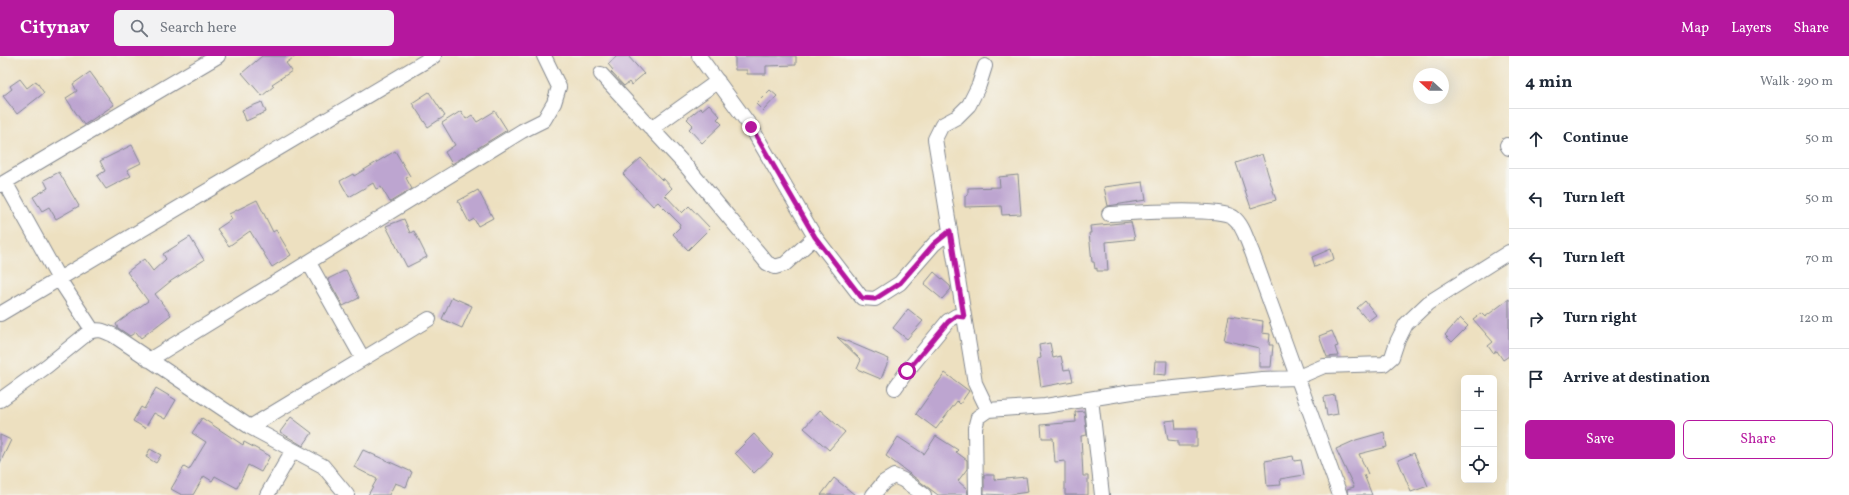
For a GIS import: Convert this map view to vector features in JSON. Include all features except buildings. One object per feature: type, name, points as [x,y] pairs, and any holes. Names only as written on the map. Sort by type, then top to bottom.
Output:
[{"type":"street","points":[[93,331],[59,279],[3,184],[218,56]]},
{"type":"street","points":[[0,314],[434,56]]},
{"type":"street","points":[[149,360],[544,120],[554,103],[559,87],[544,56]]},
{"type":"street","points":[[699,56],[751,127],[815,237],[862,298],[875,299],[900,283],[934,244],[950,231]]},
{"type":"street","points":[[984,66],[979,85],[969,105],[957,117],[942,125],[935,139],[975,383],[988,410]]},
{"type":"street","points":[[601,74],[686,166],[766,263],[775,267],[785,264],[815,237]]},
{"type":"street","points":[[651,129],[718,81]]},
{"type":"street","points":[[1109,214],[1179,212],[1224,213],[1234,218],[1240,224],[1252,252],[1296,378],[1340,495]]},
{"type":"street","points":[[976,495],[974,428],[978,417],[988,410],[1045,406],[1132,392],[1262,379],[1296,378],[1324,366],[1384,364],[1392,357],[1397,342],[1406,324],[1428,303],[1509,252]]},
{"type":"street","points":[[309,263],[364,358]]},
{"type":"street","points":[[895,388],[907,371],[948,322],[956,316],[964,317]]},
{"type":"street","points":[[250,427],[429,319]]},
{"type":"street","points":[[0,400],[93,331],[100,330],[108,332],[250,427],[323,466],[347,495]]},
{"type":"street","points":[[1091,399],[1102,495]]},
{"type":"street","points":[[267,495],[293,450]]},
{"type":"street","points":[[873,495],[884,482],[894,476],[904,480],[924,495]]},
{"type":"route","points":[[751,127],[815,237],[862,298],[875,299],[900,283],[934,244],[950,231],[964,317],[956,316],[948,322],[907,371]]}]
